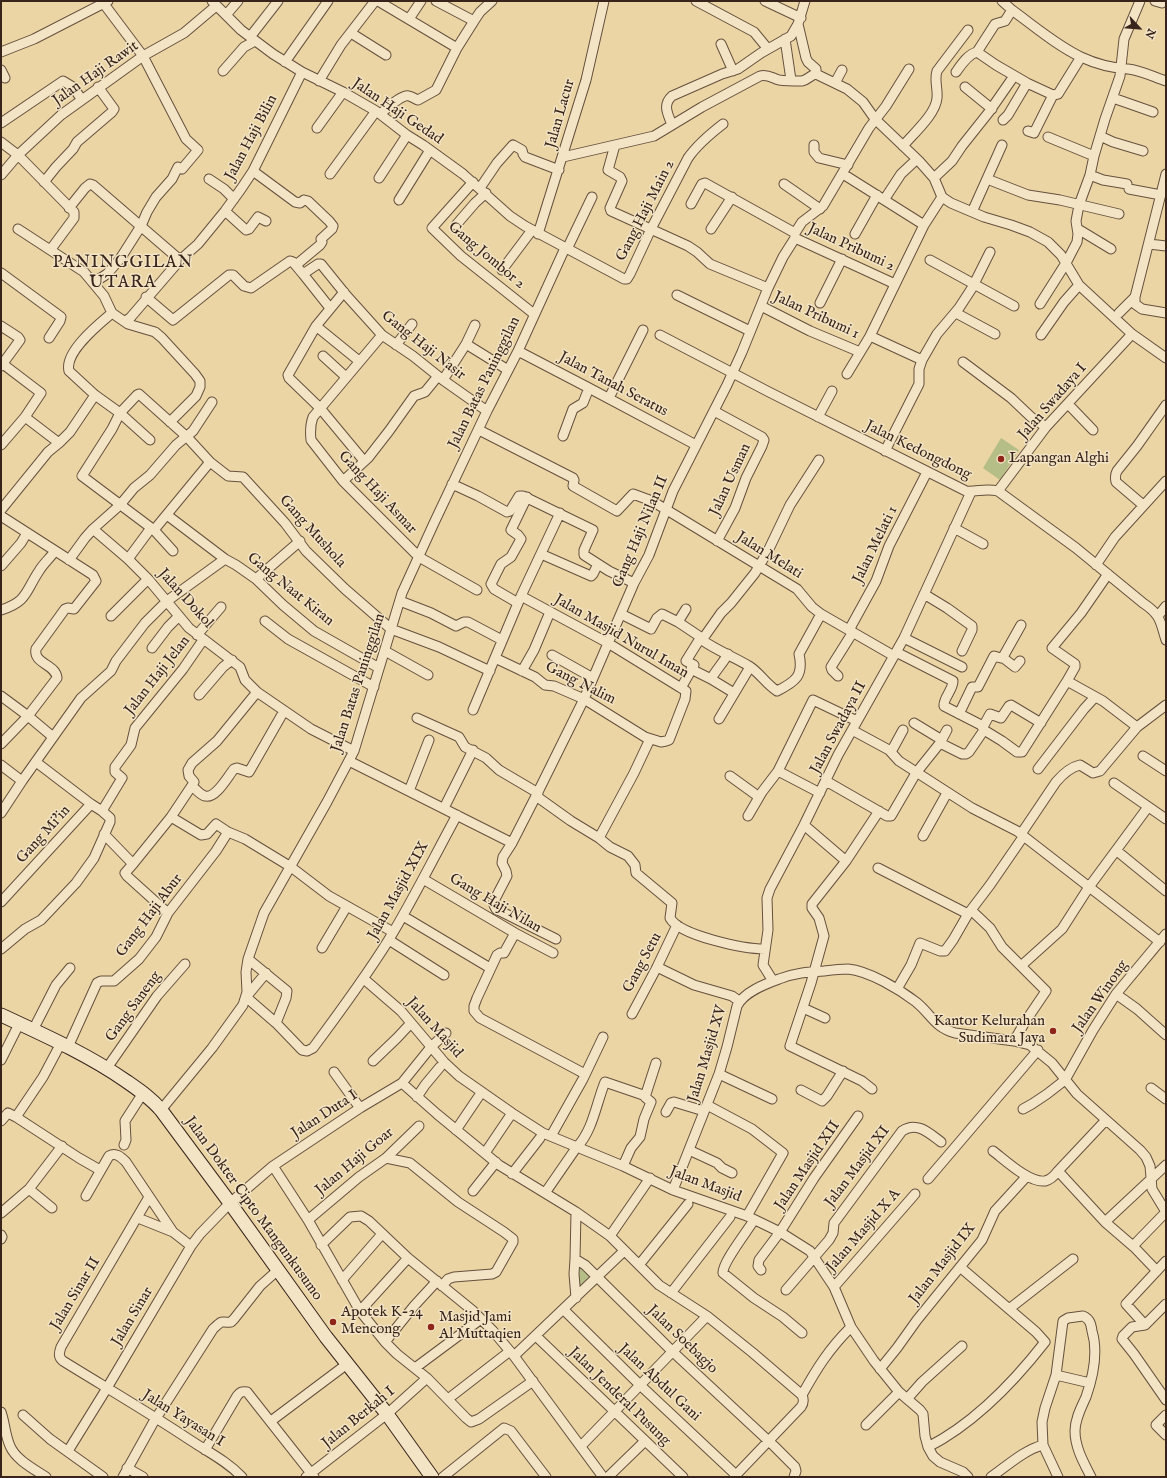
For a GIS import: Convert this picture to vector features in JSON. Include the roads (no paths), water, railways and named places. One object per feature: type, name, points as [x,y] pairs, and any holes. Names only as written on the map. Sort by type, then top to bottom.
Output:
[{"type":"main road","name":"Jalan Dokter Cipto Mangunkusumo","points":[[1,1015],[65,1045],[108,1068],[152,1100],[230,1203],[347,1364],[387,1414],[432,1477]]},
{"type":"street","points":[[226,15],[238,1]]},
{"type":"street","points":[[223,71],[253,39],[278,1]]},
{"type":"street","points":[[285,62],[328,1]]},
{"type":"street","points":[[319,81],[341,45],[377,1],[457,48]]},
{"type":"street","points":[[409,19],[420,1]]},
{"type":"street","points":[[436,1],[474,21]]},
{"type":"street","points":[[330,174],[378,113],[405,96],[409,96],[417,100],[436,90],[457,48],[480,12],[492,1]]},
{"type":"street","name":"Jalan Lacur","points":[[502,270],[535,232],[559,170],[586,80],[604,1]]},
{"type":"street","points":[[696,1],[754,32],[768,49]]},
{"type":"street","points":[[765,1],[800,21]]},
{"type":"street","points":[[672,125],[666,108],[667,100],[672,96],[722,74],[733,71],[791,36],[800,21],[805,1]]},
{"type":"street","points":[[1002,1],[1012,10],[1081,57],[1121,70],[1128,69],[1166,81]]},
{"type":"street","points":[[1040,304],[1077,242],[1078,229],[1076,221],[1079,205],[1090,175],[1094,156],[1121,70],[1124,39],[1140,1]]},
{"type":"street","points":[[1155,1],[1162,3],[1165,1]]},
{"type":"street","points":[[1,52],[34,39],[106,2],[109,9],[143,56],[186,139],[198,150],[182,169],[178,167],[172,179],[162,188],[141,226],[120,259],[107,274],[93,283]]},
{"type":"street","name":"Jalan Haji Gedad","points":[[214,3],[253,39],[285,62],[319,81],[343,92],[378,113],[473,182],[510,216],[535,232],[566,248]]},
{"type":"street","name":"Jalan Haji Rawit","points":[[1,175],[18,156],[61,115],[143,56],[184,33],[214,3]]},
{"type":"street","points":[[956,72],[967,59],[977,52],[995,24],[1005,21],[1012,10]]},
{"type":"street","points":[[800,21],[806,58],[808,62],[816,69],[816,74]]},
{"type":"street","points":[[903,146],[929,115],[937,100],[934,78],[937,71],[968,30]]},
{"type":"street","points":[[351,32],[386,55]]},
{"type":"street","points":[[785,39],[791,80]]},
{"type":"street","points":[[721,44],[733,71]]},
{"type":"street","points":[[977,52],[1014,76],[1053,95],[1058,94],[1081,57]]},
{"type":"street","name":"Gang Haji Nilan II","points":[[556,939],[496,909],[494,906],[494,900],[507,876],[507,872],[502,862],[503,857],[512,843],[584,699],[634,583],[648,555],[665,509],[742,352],[768,288],[783,257],[802,222],[820,209],[831,195],[875,119],[886,106],[909,69]]},
{"type":"street","points":[[835,83],[842,70]]},
{"type":"street","name":"Jalan Haji Bilin","points":[[126,321],[180,260],[198,244],[234,199],[253,171],[302,72]]},
{"type":"street","points":[[563,157],[654,136],[723,95],[760,76],[765,75],[781,80],[806,80],[812,74],[816,74],[853,93],[863,102],[875,119],[917,159],[934,178],[942,197],[972,212],[1030,232],[1052,245],[1066,262],[1079,285],[1132,334],[1164,355]]},
{"type":"street","points":[[934,178],[952,162],[964,142],[992,109],[1014,76]]},
{"type":"street","points":[[1,123],[63,81],[73,87],[82,100]]},
{"type":"street","points":[[1003,120],[1008,115],[1027,83]]},
{"type":"street","points":[[44,182],[73,149],[77,142],[114,109],[98,87]]},
{"type":"street","points":[[965,87],[992,109]]},
{"type":"street","points":[[317,128],[343,92]]},
{"type":"street","points":[[1028,131],[1034,133],[1053,95]]},
{"type":"street","points":[[1113,98],[1153,112]]},
{"type":"street","name":"Gang Haji Main 2","points":[[566,248],[626,280],[680,172],[693,151],[723,124]]},
{"type":"street","points":[[379,178],[407,135]]},
{"type":"street","points":[[1100,136],[1113,142],[1143,151]]},
{"type":"street","points":[[1048,137],[1094,156]]},
{"type":"street","points":[[1,142],[18,156],[74,212],[74,218],[51,249]]},
{"type":"street","points":[[456,225],[475,203],[483,191],[497,163],[513,145],[522,150],[525,157],[559,170]]},
{"type":"street","points":[[615,145],[608,170],[620,177],[622,181],[610,208],[611,211],[688,246],[710,264],[768,288]]},
{"type":"street","points":[[814,145],[814,152],[819,158],[848,165]]},
{"type":"street","points":[[972,212],[1002,145]]},
{"type":"street","points":[[399,200],[430,150]]},
{"type":"street","points":[[855,234],[881,198],[901,174],[917,159]]},
{"type":"street","points":[[253,171],[295,202],[300,203],[304,200],[308,201],[329,221],[332,226],[332,229],[321,240],[322,242],[320,245],[296,265]]},
{"type":"street","points":[[843,174],[924,225]]},
{"type":"street","points":[[1166,174],[1163,193],[1135,297],[1135,304],[1142,309],[1166,313]]},
{"type":"street","points":[[1090,175],[1128,187],[1163,193]]},
{"type":"street","points":[[208,179],[234,199]]},
{"type":"street","points":[[986,179],[1028,195],[1060,200],[1119,214]]},
{"type":"street","name":"Gang Jombor 2","points":[[473,182],[432,228],[461,256],[534,314]]},
{"type":"street","name":"Jalan Pribumi 2","points":[[691,204],[702,184],[705,183],[732,197],[795,235],[895,284]]},
{"type":"street","points":[[69,208],[85,188],[90,184],[93,185],[180,260]]},
{"type":"street","points":[[784,184],[820,209]]},
{"type":"street","name":"Jalan Batas Paninggilan","points":[[161,1110],[212,1048],[243,1005],[246,997],[248,959],[264,913],[354,751],[402,593],[487,411],[518,351],[534,314],[592,197]]},
{"type":"street","points":[[711,229],[732,197]]},
{"type":"street","points":[[847,374],[870,336],[924,225],[942,197]]},
{"type":"street","points":[[225,211],[246,230],[249,229],[258,217],[266,221]]},
{"type":"street","points":[[18,229],[51,249],[84,272],[104,296],[112,313],[131,325],[155,332],[190,368],[200,381],[200,387],[196,396],[170,422]]},
{"type":"street","points":[[1078,229],[1111,249]]},
{"type":"street","points":[[1149,244],[1166,246]]},
{"type":"street","points":[[885,451],[919,384],[919,369],[922,360],[937,334],[956,313],[990,252]]},
{"type":"street","points":[[820,304],[842,259]]},
{"type":"street","points":[[930,260],[1014,306]]},
{"type":"street","points":[[146,298],[173,320],[230,275],[233,275],[244,286],[251,288],[292,261],[330,308]]},
{"type":"street","name":"Gang Haji Nasir","points":[[303,274],[318,264],[321,264],[382,335],[487,411]]},
{"type":"street","points":[[1,273],[61,317],[49,338]]},
{"type":"street","points":[[1041,335],[1064,302],[1079,285]]},
{"type":"street","points":[[344,292],[316,326],[288,374],[289,378],[320,408],[364,461]]},
{"type":"street","points":[[678,295],[750,331]]},
{"type":"street","points":[[1118,313],[1135,297]]},
{"type":"street","name":"Jalan Pribumi 1","points":[[761,306],[810,331],[860,352]]},
{"type":"street","points":[[112,313],[88,334],[71,356],[68,367],[69,371],[95,395],[120,413],[150,440]]},
{"type":"street","points":[[956,313],[995,334]]},
{"type":"street","points":[[396,344],[412,324]]},
{"type":"street","points":[[343,481],[364,461],[390,431],[414,396],[425,392],[441,378],[466,344],[475,325]]},
{"type":"street","points":[[1,326],[20,338],[20,342],[2,365],[41,393],[25,417],[1,445]]},
{"type":"street","points":[[316,326],[359,361]]},
{"type":"street","points":[[609,398],[643,330]]},
{"type":"street","name":"Jalan Kedongdong","points":[[660,334],[818,417],[966,491],[971,492],[989,488],[998,491]]},
{"type":"street","name":"Jalan Swadaya I","points":[[998,491],[1046,427],[1132,334]]},
{"type":"street","name":"Gang Haji Asmar","points":[[382,335],[313,417],[310,423],[311,440],[343,481],[419,557],[477,590]]},
{"type":"street","points":[[870,336],[922,360]]},
{"type":"street","points":[[466,344],[508,370]]},
{"type":"street","name":"Jalan Tanah Seratus","points":[[518,351],[696,445]]},
{"type":"street","points":[[323,356],[346,377]]},
{"type":"street","points":[[963,362],[1011,398],[1046,427]]},
{"type":"street","points":[[563,436],[573,409],[583,403],[589,388]]},
{"type":"street","points":[[818,417],[832,391]]},
{"type":"street","name":"Gang Mushola","points":[[120,413],[139,394],[187,437],[210,462],[228,476],[243,478],[285,523],[306,551],[391,629]]},
{"type":"street","points":[[1,510],[48,452],[70,432],[95,395]]},
{"type":"street","points":[[69,560],[85,538],[120,505],[134,488],[150,475],[176,445],[187,437],[200,423],[212,402]]},
{"type":"street","points":[[1068,404],[1093,430]]},
{"type":"street","points":[[1144,505],[1116,482],[1115,475],[1138,446],[1166,405]]},
{"type":"street","name":"Jalan Usman","points":[[714,411],[762,437],[764,440],[746,478],[735,508],[717,541]]},
{"type":"street","points":[[120,413],[112,429],[82,476],[152,529],[173,551]]},
{"type":"street","points":[[25,417],[59,443]]},
{"type":"street","name":"Jalan Melati","points":[[479,430],[573,478],[573,486],[617,511],[633,494],[652,501],[797,589],[812,607],[821,614],[895,654],[953,681],[953,685],[944,704],[947,708],[959,714]]},
{"type":"street","points":[[681,688],[694,665],[686,661],[721,613],[731,603],[759,566],[781,526],[790,505],[800,488],[806,483],[819,460]]},
{"type":"street","points":[[128,559],[152,529],[167,515],[210,462]]},
{"type":"street","name":"Jalan Melati 1","points":[[838,676],[831,667],[876,581],[889,546],[927,472]]},
{"type":"street","points":[[1096,565],[1115,537],[1166,481]]},
{"type":"street","points":[[452,484],[507,512],[510,511],[519,496],[527,497],[594,530],[584,553],[586,557],[634,583]]},
{"type":"street","points":[[998,491],[1076,548],[1153,610],[1158,616],[1166,640]]},
{"type":"street","name":"Jalan Swadaya II","points":[[773,981],[763,965],[768,930],[768,894],[852,730],[904,638],[971,492]]},
{"type":"street","name":"Jalan Masjid Nurul Iman","points":[[527,497],[511,530],[521,539],[511,557],[501,564],[492,584],[494,589],[550,612],[608,643],[686,691],[687,694],[669,740],[650,739]]},
{"type":"street","points":[[473,710],[519,600],[560,513]]},
{"type":"street","name":"Gang Naat Kiran","points":[[167,515],[225,559],[236,565],[256,580],[318,634],[379,668]]},
{"type":"street","points":[[1,516],[93,575],[96,581],[74,609],[65,609],[36,649],[35,653],[37,658],[54,671],[57,678],[28,716],[1,744]]},
{"type":"street","points":[[954,528],[983,544]]},
{"type":"street","name":"Jalan Dokol","points":[[93,530],[128,559],[148,579],[189,628],[200,638],[240,667],[245,680],[257,692],[311,729],[354,751]]},
{"type":"street","points":[[1,566],[21,543],[27,533]]},
{"type":"street","points":[[256,580],[300,541]]},
{"type":"street","points":[[1,610],[14,606],[23,598],[40,569],[55,551]]},
{"type":"street","points":[[541,554],[590,576],[593,574],[598,564]]},
{"type":"street","points":[[1,813],[81,698],[111,671],[116,661],[145,623],[167,601],[225,559]]},
{"type":"street","points":[[1020,661],[1015,667],[1002,657],[994,656],[978,687],[972,688],[959,714],[983,728],[1019,753],[1024,750],[1075,667],[1075,664],[1052,648],[1081,613],[1108,574]]},
{"type":"street","points":[[111,616],[148,579]]},
{"type":"street","points":[[924,594],[972,626],[972,630],[962,651]]},
{"type":"street","points":[[400,601],[431,613],[456,626],[464,622],[468,622],[502,640]]},
{"type":"street","points":[[1158,616],[1166,606]]},
{"type":"street","points":[[200,638],[221,607]]},
{"type":"street","points":[[678,622],[686,609]]},
{"type":"street","points":[[522,671],[534,650],[550,612]]},
{"type":"street","points":[[621,614],[651,629],[656,618],[662,614],[678,622],[750,667],[762,676],[769,686],[777,691],[795,681],[802,666],[799,654],[821,614]]},
{"type":"street","points":[[152,648],[160,636],[178,616]]},
{"type":"street","points":[[265,621],[288,639],[374,687]]},
{"type":"street","points":[[1002,657],[1020,625]]},
{"type":"street","points":[[391,629],[439,647],[490,671]]},
{"type":"street","name":"Jalan Haji Jelan","points":[[102,811],[122,778],[115,772],[115,767],[130,745],[135,728],[183,669],[200,638]]},
{"type":"street","points":[[904,638],[962,667]]},
{"type":"street","points":[[385,651],[428,675]]},
{"type":"street","points":[[711,679],[728,654]]},
{"type":"street","points":[[552,655],[593,678]]},
{"type":"street","name":"Gang Nalim","points":[[495,658],[534,677],[544,684],[554,686],[584,699],[650,739]]},
{"type":"street","points":[[199,695],[223,667],[232,660]]},
{"type":"street","points":[[719,719],[750,667]]},
{"type":"street","points":[[691,669],[734,693]]},
{"type":"street","points":[[1067,681],[1111,706],[1137,727]]},
{"type":"street","points":[[168,913],[125,873],[171,817],[192,786],[194,782],[189,776],[188,770],[192,763],[217,741],[257,692]]},
{"type":"street","points":[[1,696],[53,737]]},
{"type":"street","points":[[1038,769],[1084,709],[1096,697]]},
{"type":"street","points":[[748,816],[759,797],[778,771],[813,700],[857,721]]},
{"type":"street","points":[[914,723],[962,754],[966,754],[969,752],[990,714],[1001,718],[1011,705],[1041,723]]},
{"type":"street","points":[[897,989],[920,943],[940,951],[944,951],[953,940],[969,912],[990,885],[1056,782],[1074,767],[1080,765],[1093,773],[1100,771],[1137,727],[1166,705]]},
{"type":"street","points":[[192,786],[204,796],[211,796],[216,793],[234,769],[237,768],[249,772],[284,711]]},
{"type":"street","points":[[417,718],[459,737],[465,747],[486,758],[499,770],[537,794],[571,821],[599,838],[610,847],[628,856],[635,865],[636,873],[672,903],[670,920],[677,925],[695,934],[722,943],[765,949]]},
{"type":"street","points":[[852,730],[891,752],[899,761],[947,793],[972,808],[1014,829],[1090,887],[1163,938]]},
{"type":"street","points":[[891,752],[903,730]]},
{"type":"street","points":[[826,782],[879,812],[892,816],[916,773],[941,741],[947,730]]},
{"type":"street","points":[[599,838],[634,773],[650,739]]},
{"type":"street","points":[[409,791],[429,740]]},
{"type":"street","points":[[444,808],[473,750]]},
{"type":"street","points":[[1143,756],[1166,771]]},
{"type":"street","points":[[349,761],[512,843]]},
{"type":"street","points":[[1,949],[25,929],[41,920],[76,883],[94,858],[110,820],[102,811],[90,804],[36,762]]},
{"type":"street","points":[[1,766],[22,781]]},
{"type":"street","points":[[778,771],[820,793]]},
{"type":"street","points":[[730,776],[759,797]]},
{"type":"street","points":[[1114,783],[1148,808],[1166,819]]},
{"type":"street","points":[[923,836],[947,793]]},
{"type":"street","name":"Gang Mi'in","points":[[1,902],[90,804]]},
{"type":"street","points":[[1021,966],[1062,929],[1090,887],[1148,808]]},
{"type":"street","points":[[872,1089],[862,1080],[790,1046],[803,1008],[824,933],[820,918],[812,910],[812,907],[846,861],[879,812]]},
{"type":"street","name":"Jalan Masjid XIX","points":[[276,1024],[302,1050],[309,1051],[313,1048],[364,979],[391,936],[457,815]]},
{"type":"street","points":[[171,817],[201,835],[207,834],[216,824],[228,832],[245,839],[391,936],[444,975]]},
{"type":"street","points":[[804,825],[846,861]]},
{"type":"street","name":"Gang Haji Abur","points":[[65,1045],[97,984],[101,981],[114,981],[139,959],[156,937],[168,913],[216,851],[228,832]]},
{"type":"street","points":[[104,834],[133,864]]},
{"type":"street","points":[[1117,852],[1166,890]]},
{"type":"street","points":[[878,868],[969,912],[990,928],[1002,948],[1045,989],[1046,992],[1014,1041]]},
{"type":"street","name":"Gang Haji Nilan","points":[[423,879],[515,933],[553,953]]},
{"type":"street","points":[[322,948],[347,906]]},
{"type":"street","points":[[403,916],[490,968]]},
{"type":"street","name":"Gang Setu","points":[[632,1014],[677,925]]},
{"type":"street","points":[[515,933],[505,951],[497,955],[490,968],[474,1006],[474,1012],[476,1015],[586,1074]]},
{"type":"street","name":"Jalan Winong","points":[[1023,1109],[1047,1094],[1065,1080],[1093,1030],[1116,994],[1163,938]]},
{"type":"street","points":[[248,959],[266,973],[287,991],[286,998],[276,1024],[246,997],[266,973]]},
{"type":"street","name":"Gang Saneng","points":[[108,1068],[157,996],[185,964]]},
{"type":"street","points":[[657,967],[694,985],[732,996],[740,1001]]},
{"type":"street","points":[[33,1030],[56,985],[70,968]]},
{"type":"street","name":"Jalan Masjid XV","points":[[673,1190],[719,1074],[728,1047],[737,1006],[740,1001],[750,992],[773,981],[797,973],[844,969],[854,970],[876,978],[897,989],[914,1001],[925,1010],[939,1026],[947,1031],[1014,1041],[1030,1045],[1035,1053],[1052,1063],[1065,1080]]},
{"type":"street","name":"Jalan Masjid","points":[[364,979],[392,1003],[444,1062],[459,1076],[512,1114],[543,1133],[575,1149],[623,1166],[673,1190],[751,1218],[802,1244],[815,1257],[834,1287],[851,1327],[880,1369],[899,1392],[923,1414],[925,1436],[928,1447],[933,1456],[940,1462],[963,1472],[968,1477]]},
{"type":"street","points":[[1116,994],[1137,1009],[1166,1035]]},
{"type":"street","points":[[803,1008],[825,1018]]},
{"type":"street","points":[[373,1061],[398,1038],[411,1023]]},
{"type":"street","points":[[1,1060],[19,1024]]},
{"type":"street","name":"Jalan Duta I","points":[[230,1203],[273,1166],[360,1108],[402,1083],[431,1047],[446,1034]]},
{"type":"street","points":[[551,1136],[586,1074],[603,1037]]},
{"type":"street","points":[[16,1117],[65,1045]]},
{"type":"street","points":[[928,1179],[1035,1053]]},
{"type":"street","points":[[646,1096],[656,1063]]},
{"type":"street","points":[[417,1097],[440,1067]]},
{"type":"street","points":[[801,1090],[822,1101],[827,1096],[843,1071]]},
{"type":"street","points":[[334,1072],[360,1108]]},
{"type":"street","points":[[719,1074],[772,1099]]},
{"type":"street","points":[[1065,1080],[1077,1094],[1140,1150],[1146,1157],[1150,1166],[1152,1189],[1166,1212],[1133,1246]]},
{"type":"street","points":[[545,1193],[575,1149],[583,1140],[605,1082],[646,1096],[646,1098],[651,1102],[644,1118],[640,1137],[631,1148],[623,1166]]},
{"type":"street","points":[[402,1083],[456,1130],[512,1174],[576,1212],[610,1236],[659,1285],[707,1316],[802,1395]]},
{"type":"street","points":[[1151,1088],[1166,1099]]},
{"type":"street","points":[[124,1145],[126,1140],[126,1121],[143,1093]]},
{"type":"street","points":[[456,1130],[479,1096]]},
{"type":"street","points":[[666,1112],[671,1103],[674,1102],[706,1108],[752,1129],[783,1153],[751,1218],[723,1268],[724,1273],[754,1298],[783,1317],[802,1333]]},
{"type":"street","points":[[1,1121],[8,1113],[100,1170]]},
{"type":"street","points":[[485,1152],[510,1116]]},
{"type":"street","name":"Jalan Masjid XII","points":[[761,1270],[758,1266],[759,1260],[780,1232],[814,1178],[858,1116]]},
{"type":"street","points":[[993,1151],[1027,1176],[1045,1181],[1050,1179],[1058,1172],[1106,1120]]},
{"type":"street","name":"Jalan Haji Goar","points":[[308,1220],[359,1177],[386,1158],[419,1126]]},
{"type":"street","name":"Jalan Masjid XI","points":[[786,1290],[832,1235],[834,1223],[902,1131],[906,1128],[920,1127],[941,1142]]},
{"type":"street","points":[[512,1174],[540,1138]]},
{"type":"street","points":[[1,1213],[30,1189],[62,1146]]},
{"type":"street","points":[[689,1150],[717,1163],[722,1168],[732,1173]]},
{"type":"street","points":[[86,1196],[109,1156],[115,1154],[126,1162],[173,1232]]},
{"type":"street","points":[[385,1342],[414,1306],[448,1278],[492,1274],[496,1272],[513,1242],[513,1239],[458,1202],[410,1164],[386,1158]]},
{"type":"street","points":[[473,1191],[496,1162]]},
{"type":"street","points":[[1105,1222],[1166,1164]]},
{"type":"street","points":[[273,1166],[308,1220],[360,1311],[385,1342],[397,1354],[427,1378],[466,1418],[471,1422],[479,1419],[533,1381]]},
{"type":"street","points":[[1058,1172],[1105,1222],[1133,1246],[1157,1271]]},
{"type":"street","name":"Jalan Masjid IX","points":[[880,1369],[960,1267],[970,1257],[982,1240],[995,1211],[1027,1176]]},
{"type":"street","points":[[610,1236],[650,1178]]},
{"type":"street","points":[[30,1189],[52,1208]]},
{"type":"street","name":"Jalan Masjid X A","points":[[834,1287],[915,1194]]},
{"type":"street","name":"Jalan Sinar II","points":[[107,1388],[63,1361],[60,1358],[59,1353],[61,1347],[149,1197]]},
{"type":"street","name":"Jalan Sinar","points":[[68,1451],[191,1246],[200,1234],[230,1203]]},
{"type":"street","points":[[639,1265],[688,1204]]},
{"type":"street","points":[[576,1212],[574,1274],[576,1298]]},
{"type":"street","points":[[322,1245],[346,1220],[354,1216],[365,1218],[408,1258],[481,1319],[512,1354],[533,1381],[603,1477]]},
{"type":"street","points":[[671,1293],[730,1217]]},
{"type":"street","points":[[138,1218],[173,1232],[191,1246]]},
{"type":"street","points":[[342,1280],[382,1234]]},
{"type":"street","points":[[1,1235],[1,1239]]},
{"type":"street","points":[[448,1399],[536,1336],[598,1278],[624,1251]]},
{"type":"street","points":[[360,1311],[408,1258]]},
{"type":"street","name":"Jalan Soebagjo","points":[[575,1259],[598,1278],[672,1352],[769,1441],[795,1467],[796,1471],[794,1477]]},
{"type":"street","points":[[1009,1308],[1072,1259]]},
{"type":"street","points":[[1145,1325],[1126,1304],[1166,1261]]},
{"type":"street","points":[[928,1447],[959,1428],[999,1395],[1045,1342],[1009,1308],[960,1267]]},
{"type":"street","points":[[123,1477],[156,1418],[213,1329],[223,1321],[231,1322],[260,1286],[278,1270]]},
{"type":"street","points":[[1165,1395],[1122,1340],[1123,1336],[1132,1327],[1145,1325],[1166,1304]]},
{"type":"street","name":"Jalan Abdul Gani","points":[[564,1310],[640,1386],[735,1476]]},
{"type":"street","points":[[581,1446],[707,1316]]},
{"type":"street","points":[[1058,1477],[1043,1445],[1042,1432],[1044,1412],[1056,1375],[1063,1320],[1083,1316],[1090,1321],[1095,1353],[1090,1383],[1078,1416],[1075,1433],[1078,1448],[1091,1477]]},
{"type":"street","points":[[415,1368],[481,1319]]},
{"type":"street","points":[[735,1476],[803,1405],[802,1395],[822,1359],[851,1327]]},
{"type":"street","name":"Jalan Jenderal Pusung","points":[[536,1336],[645,1441],[672,1474],[683,1477]]},
{"type":"street","points":[[907,1399],[922,1382],[962,1346]]},
{"type":"street","points":[[271,1421],[347,1364]]},
{"type":"street","points":[[1056,1375],[1090,1383]]},
{"type":"street","name":"Jalan Berkah I","points":[[310,1476],[387,1414],[427,1378]]},
{"type":"street","name":"Jalan Yayasan I","points":[[107,1388],[222,1460],[242,1477]]},
{"type":"street","points":[[205,1450],[237,1396],[244,1391],[250,1394],[271,1421],[310,1476]]},
{"type":"street","points":[[866,1425],[899,1392]]},
{"type":"street","points":[[1,1412],[3,1433],[13,1452],[46,1477]]},
{"type":"street","points":[[23,1415],[50,1439],[103,1477]]},
{"type":"street","points":[[1166,1415],[1156,1425],[1166,1435]]},
{"type":"street","points":[[443,1477],[504,1428],[511,1431],[546,1477]]},
{"type":"street","points":[[608,1477],[645,1441]]},
{"type":"street","points":[[991,1477],[1026,1453],[1038,1446],[1043,1445]]},
{"type":"street","points":[[127,1468],[143,1477]]},
{"type":"place","name":"Lapangan Alghi","points":[[1001,459]]},
{"type":"place","name":"Kantor Kelurahan Sudimara Jaya","points":[[1053,1031]]},
{"type":"place","name":"Apotek K-24 Mencong","points":[[333,1322]]},
{"type":"place","name":"Masjid Jami Al Muttaqien","points":[[431,1327]]},
{"type":"district","name":"PANINGGILAN UTARA","points":[[123,274]]}]
